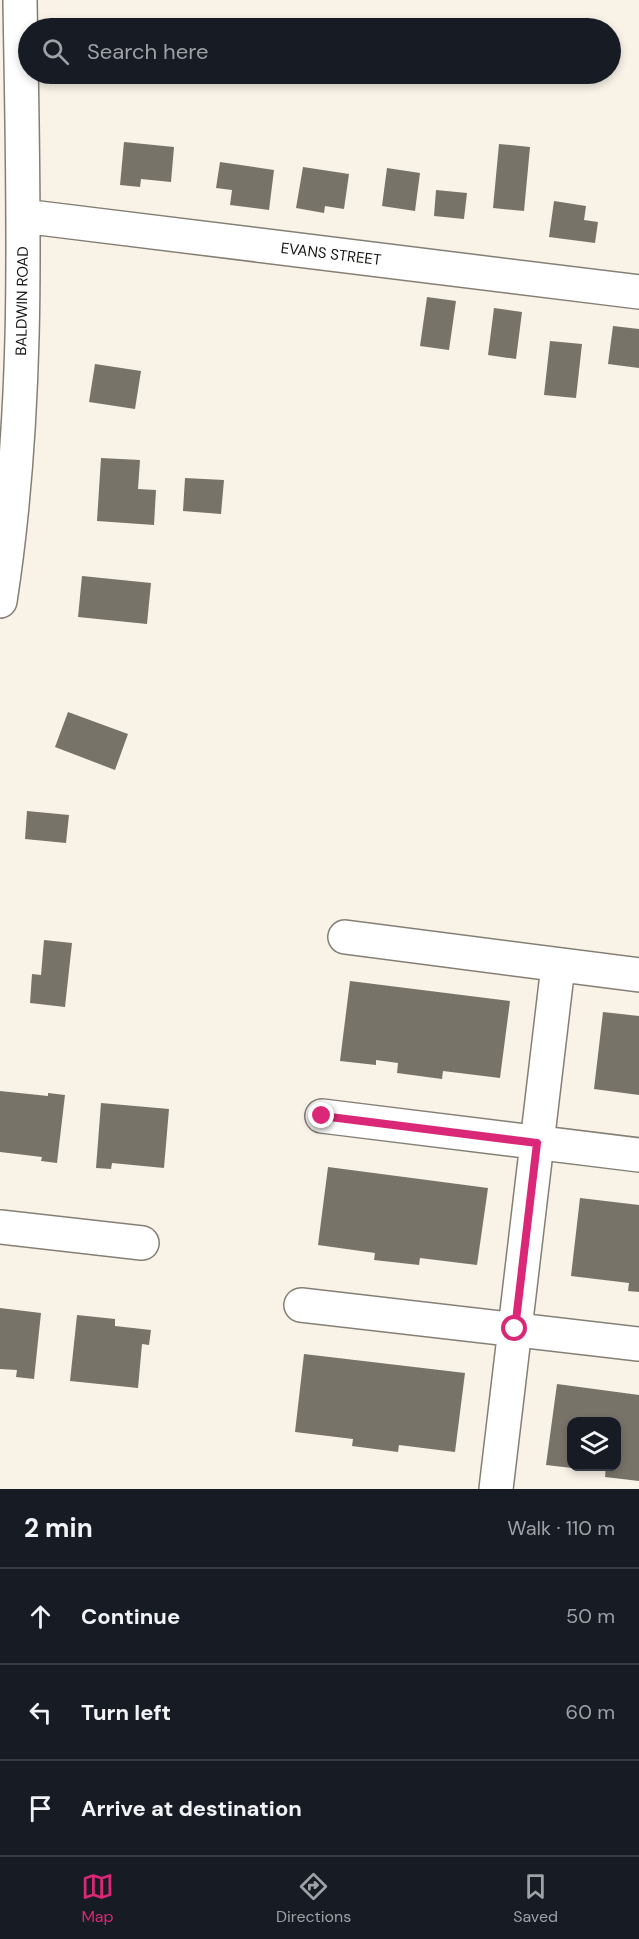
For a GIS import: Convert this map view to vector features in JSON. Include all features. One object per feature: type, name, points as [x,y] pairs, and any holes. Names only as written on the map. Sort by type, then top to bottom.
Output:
[{"type":"street","name":"BALDWIN ROAD","points":[[20,0],[20,18]]},
{"type":"street","name":"BALDWIN ROAD","points":[[0,601],[16,457],[22,337],[21,84]]},
{"type":"street","name":"EVANS STREET","points":[[23,216],[639,292]]},
{"type":"street","points":[[345,937],[639,975]]},
{"type":"street","points":[[496,1489],[558,966]]},
{"type":"street","points":[[322,1116],[639,1155]]},
{"type":"street","points":[[0,1227],[142,1243]]},
{"type":"street","points":[[301,1305],[639,1344]]},
{"type":"building","points":[[124,142],[174,147],[171,182],[141,179],[140,187],[120,185]]},
{"type":"building","points":[[499,144],[530,147],[524,211],[493,208]]},
{"type":"building","points":[[220,162],[274,170],[269,210],[230,205],[232,190],[216,188]]},
{"type":"building","points":[[303,167],[349,174],[344,209],[325,206],[324,213],[296,208]]},
{"type":"building","points":[[387,168],[420,173],[415,211],[382,206]]},
{"type":"building","points":[[436,190],[467,193],[464,219],[434,216]]},
{"type":"building","points":[[554,201],[586,206],[584,220],[598,222],[595,243],[549,237]]},
{"type":"building","points":[[427,297],[456,301],[449,350],[420,346]]},
{"type":"building","points":[[494,308],[522,312],[516,359],[488,355]]},
{"type":"building","points":[[613,326],[639,329],[639,368],[608,364]]},
{"type":"building","points":[[550,341],[582,344],[576,398],[544,395]]},
{"type":"building","points":[[95,364],[141,371],[135,409],[89,402]]},
{"type":"building","points":[[101,458],[140,460],[138,489],[156,490],[154,525],[97,521]]},
{"type":"building","points":[[185,478],[224,480],[221,514],[183,511]]},
{"type":"building","points":[[82,576],[151,583],[147,624],[78,617]]},
{"type":"building","points":[[68,712],[128,734],[115,770],[55,747]]},
{"type":"building","points":[[27,811],[69,815],[66,843],[25,839]]},
{"type":"building","points":[[44,940],[72,943],[65,1007],[30,1003],[32,974],[41,975]]},
{"type":"building","points":[[350,981],[510,1001],[500,1078],[443,1071],[442,1079],[397,1073],[398,1063],[376,1060],[376,1065],[340,1061]]},
{"type":"building","points":[[603,1012],[639,1016],[639,1095],[594,1089]]},
{"type":"building","points":[[0,1091],[48,1096],[48,1093],[65,1095],[57,1163],[41,1161],[42,1157],[0,1152]]},
{"type":"building","points":[[101,1103],[169,1109],[164,1168],[112,1163],[111,1169],[96,1168]]},
{"type":"building","points":[[328,1167],[488,1188],[477,1265],[420,1258],[419,1265],[374,1260],[375,1253],[318,1245]]},
{"type":"building","points":[[580,1198],[639,1205],[639,1292],[628,1291],[629,1283],[571,1276]]},
{"type":"building","points":[[0,1308],[41,1313],[34,1379],[16,1377],[17,1370],[0,1369]]},
{"type":"building","points":[[77,1315],[115,1319],[115,1326],[151,1330],[149,1345],[142,1344],[138,1388],[70,1381]]},
{"type":"building","points":[[304,1354],[465,1373],[455,1452],[399,1445],[398,1452],[352,1446],[353,1439],[295,1432]]},
{"type":"building","points":[[557,1384],[639,1395],[639,1481],[605,1477],[606,1471],[621,1471],[621,1417],[567,1417],[567,1467],[546,1465]]},
{"type":"route","points":[[322,1116],[537,1143],[515,1329]]}]
